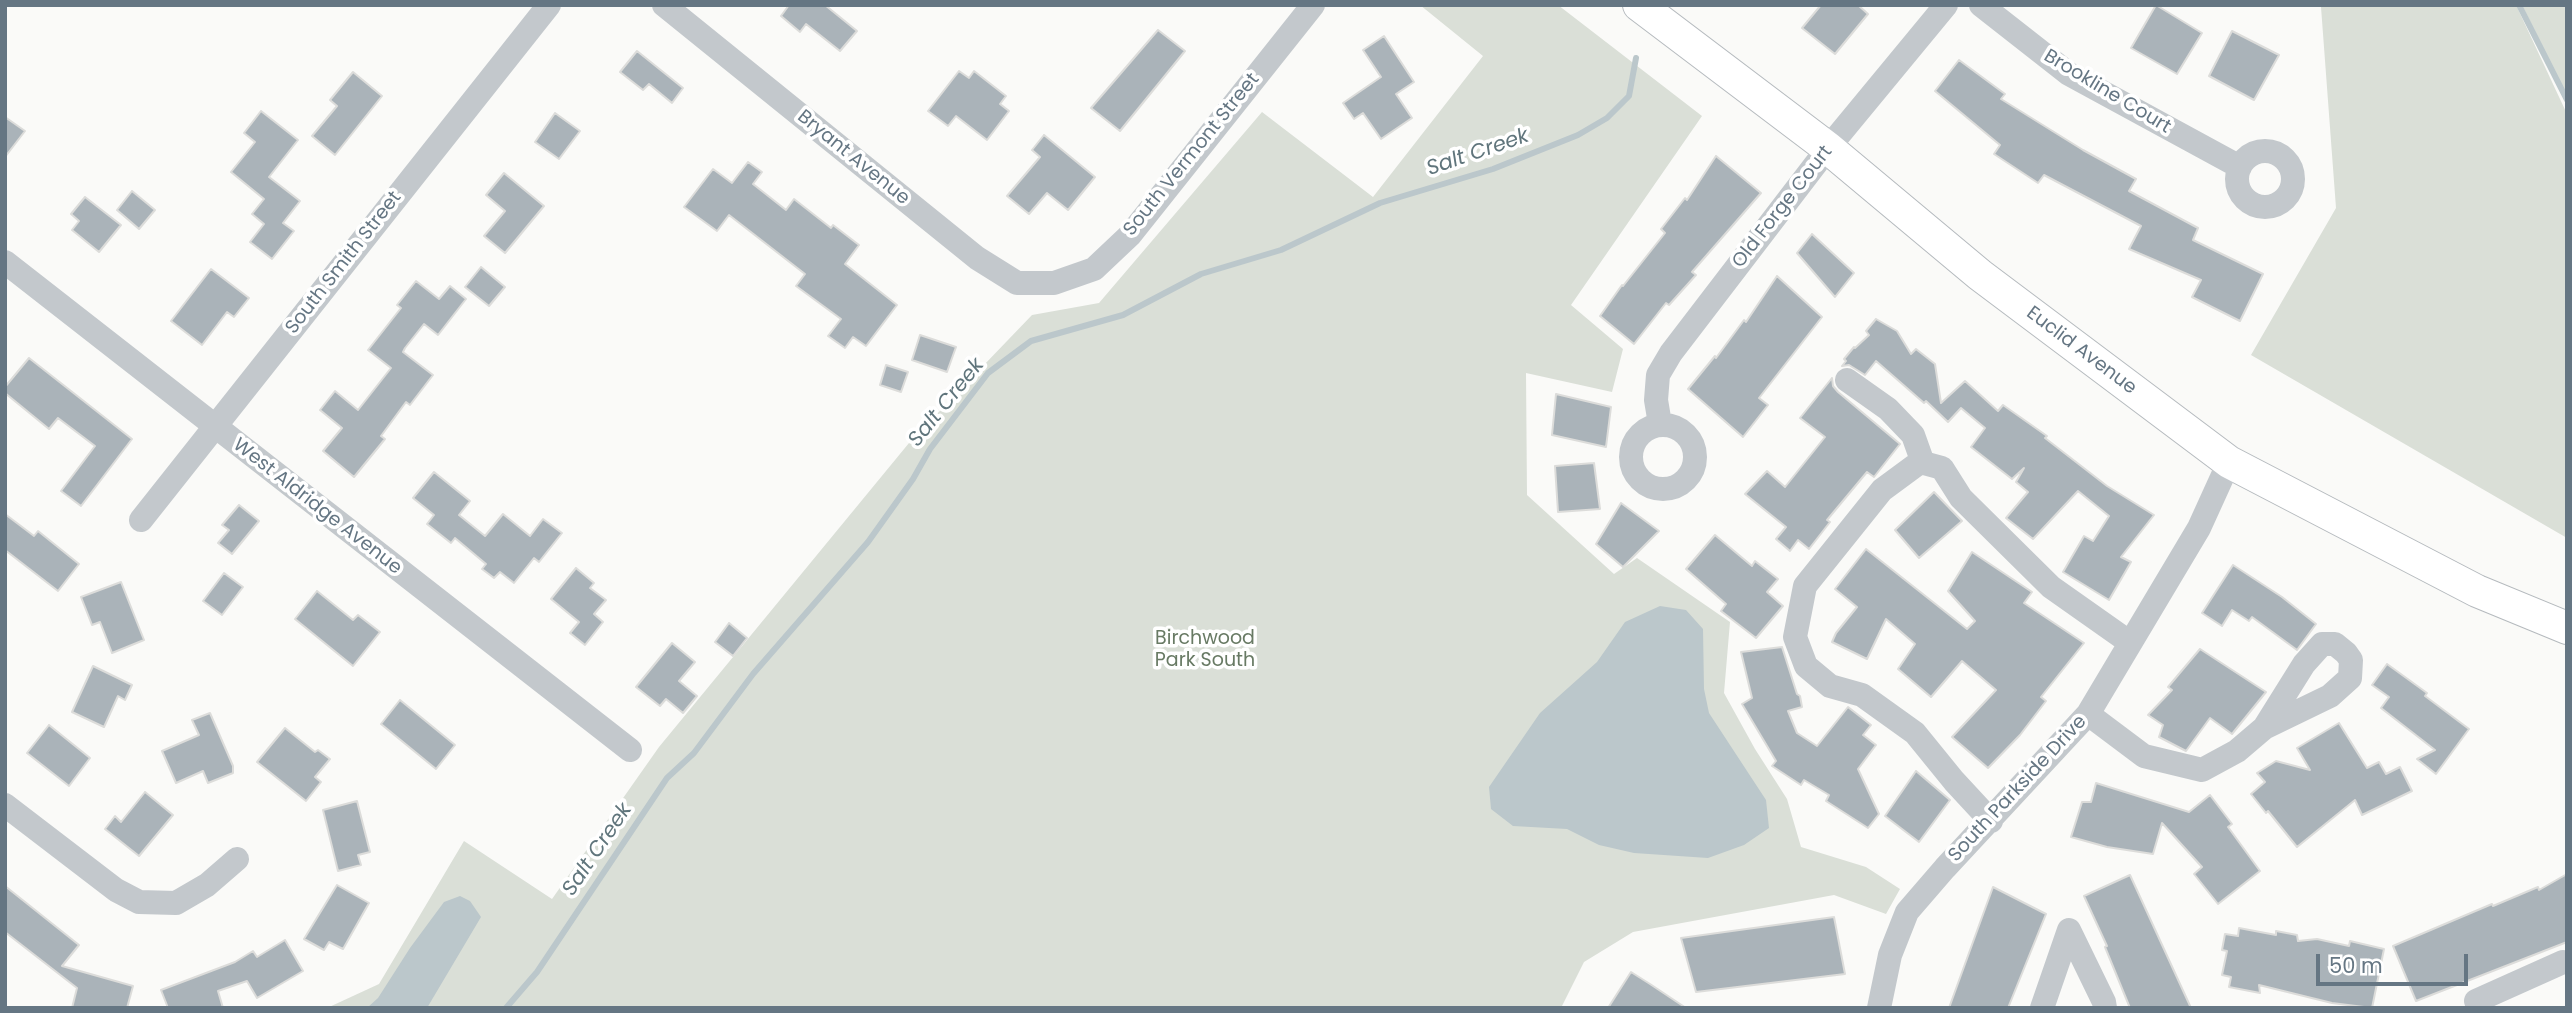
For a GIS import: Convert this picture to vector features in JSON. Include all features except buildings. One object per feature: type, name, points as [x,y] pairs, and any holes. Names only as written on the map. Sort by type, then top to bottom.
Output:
[{"type":"main road","name":"Euclid Avenue","points":[[1639,5],[1828,148],[1980,275],[2229,462],[2477,591],[2567,628]]},
{"type":"street","name":"South Smith Street","points":[[141,520],[549,5]]},
{"type":"street","name":"Bryant Avenue","points":[[664,5],[977,258],[1017,283],[1054,283]]},
{"type":"street","name":"South Vermont Street","points":[[1054,283],[1094,270],[1130,235],[1313,5]]},
{"type":"street","name":"Old Forge Court","points":[[1660,424],[1656,400],[1658,375],[1671,353],[1828,148],[1946,5]]},
{"type":"street","name":"Brookline Court","points":[[1981,5],[2069,74],[2241,167]]},
{"type":"street","name":"West Aldridge Avenue","points":[[5,262],[630,750]]},
{"type":"street","points":[[1847,380],[1888,409],[1913,435],[1923,463]]},
{"type":"street","points":[[1991,821],[1915,733],[1862,695],[1830,686],[1806,666],[1795,637],[1805,586],[1882,490],[1920,462],[1942,468],[1961,498],[2051,587],[2129,642]]},
{"type":"street","name":"South Parkside Drive","points":[[1879,1008],[1890,955],[1907,912],[2088,714],[2199,528],[2229,462]]},
{"type":"street","points":[[2088,714],[2144,756],[2202,770],[2237,751],[2264,728]]},
{"type":"street","points":[[5,805],[116,890],[139,902],[176,903],[207,885],[237,859]]},
{"type":"street","points":[[2042,1008],[2069,930],[2105,1002],[2105,1008]]},
{"type":"street","points":[[2470,1006],[2563,962]]},
{"type":"green space","name":"Birchwood Park South","points":[[1420,5],[1558,5],[1702,116],[1571,305],[1623,349],[1612,392],[1526,373],[1527,495],[1614,574],[1637,558],[1730,622],[1724,693],[1787,799],[1801,847],[1866,867],[1900,889],[1886,914],[1834,895],[1633,932],[1584,962],[1561,1008],[327,1008],[379,984],[464,841],[552,899],[659,747],[909,443],[1032,315],[1099,303],[1262,112],[1373,197],[1483,56]]},
{"type":"green space","points":[[2516,5],[2567,114],[2567,538],[2251,355],[2336,208],[2321,7]]},
{"type":"green space","points":[[2522,5],[2567,5],[2567,97]]},
{"type":"shaded area","points":[[1660,606],[1686,610],[1703,629],[1704,689],[1709,713],[1766,800],[1769,828],[1744,845],[1708,858],[1634,853],[1599,845],[1567,829],[1513,826],[1491,809],[1489,787],[1540,713],[1597,662],[1625,622]]},
{"type":"shaded area","points":[[460,896],[470,901],[481,917],[427,1008],[367,1008],[378,998],[444,902]]},
{"type":"waterway","points":[[2519,5],[2567,100]]},
{"type":"waterway","name":"Salt Creek","points":[[506,1008],[537,972],[667,778],[694,753],[753,674],[868,542],[913,479],[930,449],[988,373],[1031,341],[1123,315],[1201,274],[1281,250],[1380,203],[1493,169],[1578,135],[1607,118],[1629,96],[1636,58]]}]
